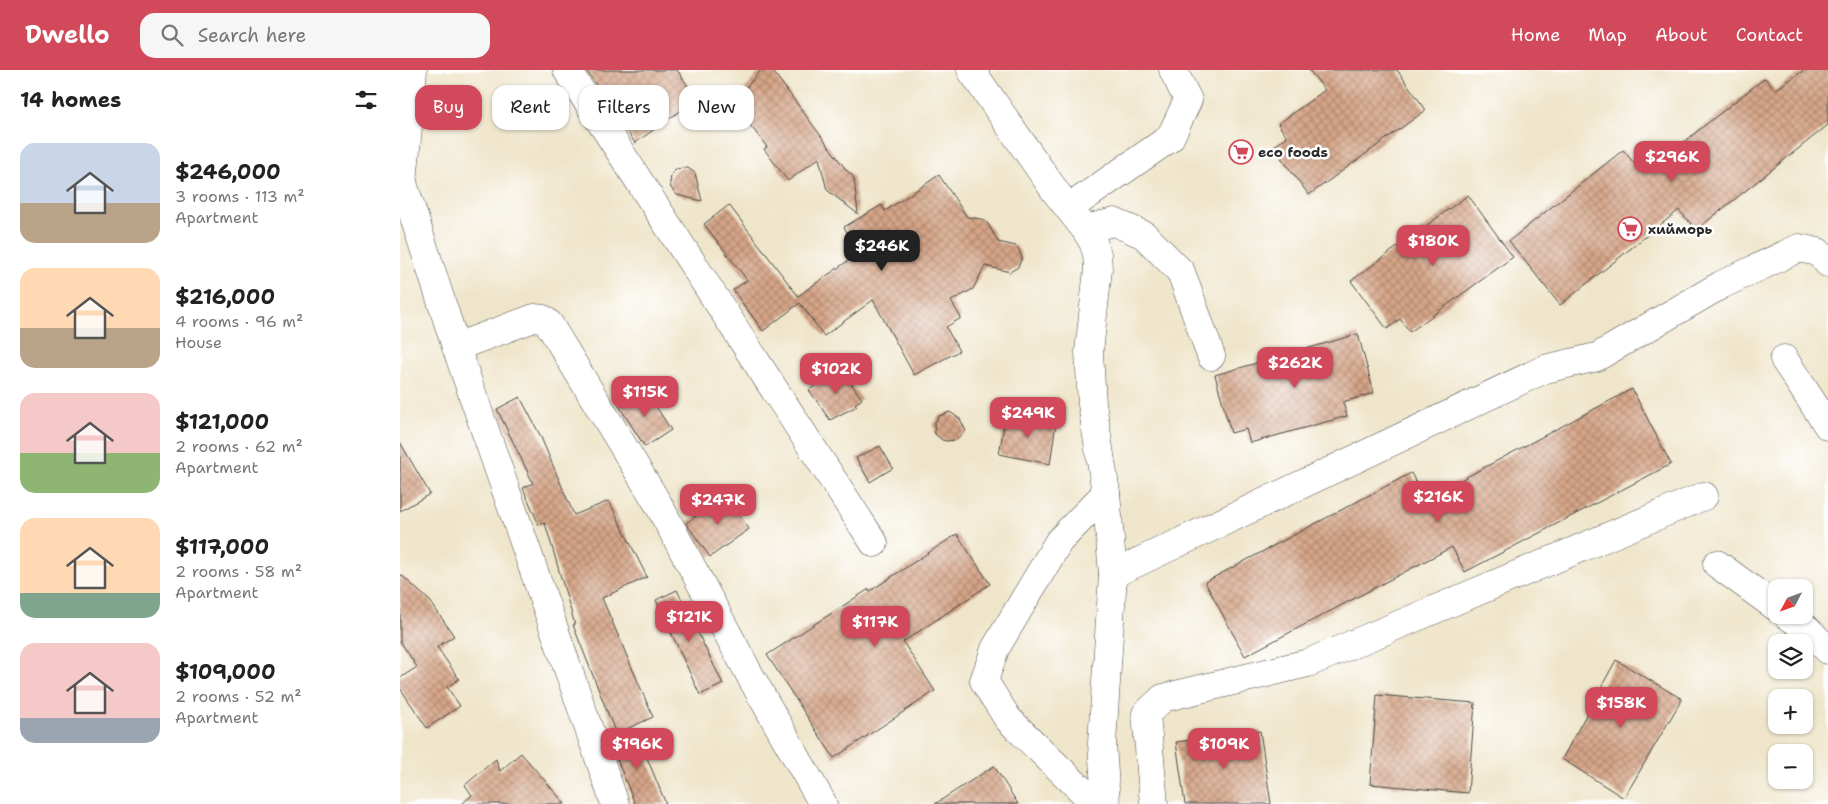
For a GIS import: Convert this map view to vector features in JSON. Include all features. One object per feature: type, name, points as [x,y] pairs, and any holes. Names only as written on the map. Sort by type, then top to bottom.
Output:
[{"type":"street","points":[[413,70],[402,181],[456,347],[615,804]]},
{"type":"street","points":[[567,70],[874,543]]},
{"type":"street","points":[[971,70],[1093,242],[1097,254],[1098,269],[1089,352],[1092,404],[1106,493],[1113,574],[1102,743],[1106,804]]},
{"type":"street","points":[[1077,219],[1170,138],[1188,100],[1173,70]]},
{"type":"street","points":[[1077,219],[1114,222],[1144,235],[1181,272],[1211,356]]},
{"type":"street","points":[[1113,574],[1545,369],[1596,357],[1721,285],[1799,248],[1818,252],[1828,263]]},
{"type":"street","points":[[456,347],[534,318],[543,318],[549,324],[657,502],[752,679],[823,804]]},
{"type":"street","points":[[1784,359],[1828,426]]},
{"type":"street","points":[[1096,804],[1008,719],[984,681],[995,649],[1059,541],[1106,493]]},
{"type":"street","points":[[1154,804],[1146,714],[1162,698],[1308,663],[1704,496]]},
{"type":"street","points":[[1717,564],[1768,601]]},
{"type":"street","points":[[1800,624],[1828,650]]},
{"type":"building","points":[[586,70],[677,70],[687,85],[679,85],[679,112],[669,119],[669,85],[596,85]]},
{"type":"building","points":[[761,70],[772,70],[847,171],[852,175],[858,214],[827,190],[819,158],[788,181],[764,149],[767,147],[754,130],[754,85],[748,85]]},
{"type":"building","points":[[1309,70],[1397,70],[1426,110],[1309,195],[1273,147],[1287,137],[1278,124],[1325,90]]},
{"type":"building","points":[[1804,70],[1828,70],[1828,125],[1696,230],[1679,210],[1560,305],[1509,241],[1623,150],[1643,174],[1765,78],[1775,90]]},
{"type":"building","points":[[626,130],[653,130],[635,143]]},
{"type":"building","points":[[688,168],[695,173],[702,201],[677,195],[671,188],[671,175],[676,169]]},
{"type":"building","points":[[939,175],[967,217],[985,221],[998,242],[1016,246],[1022,258],[1018,267],[1010,272],[985,266],[973,289],[951,301],[961,318],[946,327],[959,351],[914,375],[873,300],[824,336],[800,303],[763,331],[733,290],[747,280],[704,224],[729,205],[798,296],[859,253],[844,227],[882,205],[885,211]]},
{"type":"building","points":[[1468,195],[1513,257],[1410,332],[1400,319],[1387,329],[1351,281]]},
{"type":"building","points":[[1358,334],[1374,393],[1343,402],[1347,416],[1250,443],[1246,429],[1231,433],[1215,375]]},
{"type":"building","points":[[840,368],[862,399],[855,404],[857,406],[830,420],[809,390]]},
{"type":"building","points":[[645,389],[671,430],[645,447],[619,406]]},
{"type":"building","points":[[1632,389],[1671,464],[1465,572],[1452,547],[1245,656],[1205,582],[1411,473],[1425,499]]},
{"type":"building","points":[[520,397],[540,435],[574,515],[609,501],[647,577],[602,598],[653,717],[616,734],[573,625],[575,625],[545,523],[539,525],[523,488],[533,483],[497,409]]},
{"type":"building","points":[[950,412],[960,419],[966,431],[955,440],[947,441],[942,440],[935,434],[934,424],[939,416]]},
{"type":"building","points":[[1006,414],[1056,423],[1050,464],[999,454]]},
{"type":"building","points":[[400,442],[430,494],[400,511]]},
{"type":"building","points":[[880,446],[893,468],[870,482],[856,458]]},
{"type":"building","points":[[726,495],[749,529],[710,557],[686,523]]},
{"type":"building","points":[[957,534],[990,584],[903,642],[935,691],[834,758],[767,655]]},
{"type":"building","points":[[400,574],[430,601],[454,636],[437,647],[459,679],[447,687],[460,706],[427,728],[400,688],[400,678],[417,667],[400,641]]},
{"type":"building","points":[[677,590],[723,684],[700,695],[656,600]]},
{"type":"building","points":[[1616,660],[1682,699],[1624,798],[1562,759]]},
{"type":"building","points":[[1377,695],[1475,703],[1468,793],[1370,784]]},
{"type":"building","points":[[636,731],[666,804],[635,804],[610,742]]},
{"type":"building","points":[[1260,731],[1271,804],[1185,804],[1176,742]]},
{"type":"building","points":[[521,753],[565,804],[462,804],[472,795],[465,785],[496,759],[500,771]]},
{"type":"building","points":[[994,766],[1018,804],[935,804]]},
{"type":"place","name":"eco foods","points":[[1241,152]]},
{"type":"place","name":"хийморь","points":[[1630,229]]}]
